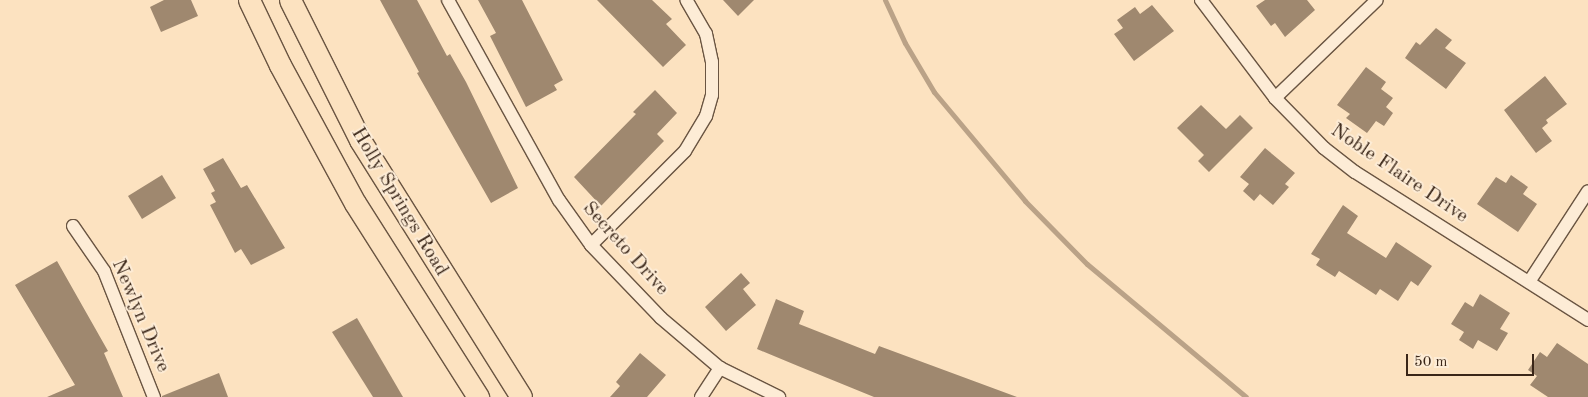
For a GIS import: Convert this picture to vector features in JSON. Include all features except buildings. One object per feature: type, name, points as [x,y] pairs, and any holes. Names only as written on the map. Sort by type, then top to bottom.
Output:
[{"type":"main road","name":"Holly Springs Road","points":[[249,0],[280,65],[355,203],[478,397]]},
{"type":"main road","name":"Holly Springs Road","points":[[290,0],[360,140],[521,397]]},
{"type":"street","name":"Secreto Drive","points":[[448,0],[559,200],[591,245],[662,318],[720,368],[779,397]]},
{"type":"street","points":[[591,245],[685,152],[706,116],[712,95],[712,62],[706,34],[686,0]]},
{"type":"street","name":"Noble Flaire Drive","points":[[1201,0],[1275,98],[1307,133],[1355,172],[1588,320]]},
{"type":"street","points":[[1275,98],[1377,0]]},
{"type":"street","points":[[1529,282],[1588,191]]},
{"type":"street","name":"Newlyn Drive","points":[[73,226],[104,271],[154,397]]},
{"type":"street","points":[[701,397],[720,368]]},
{"type":"waterway","points":[[885,0],[905,43],[934,92],[1025,201],[1087,264],[1246,397]]}]
